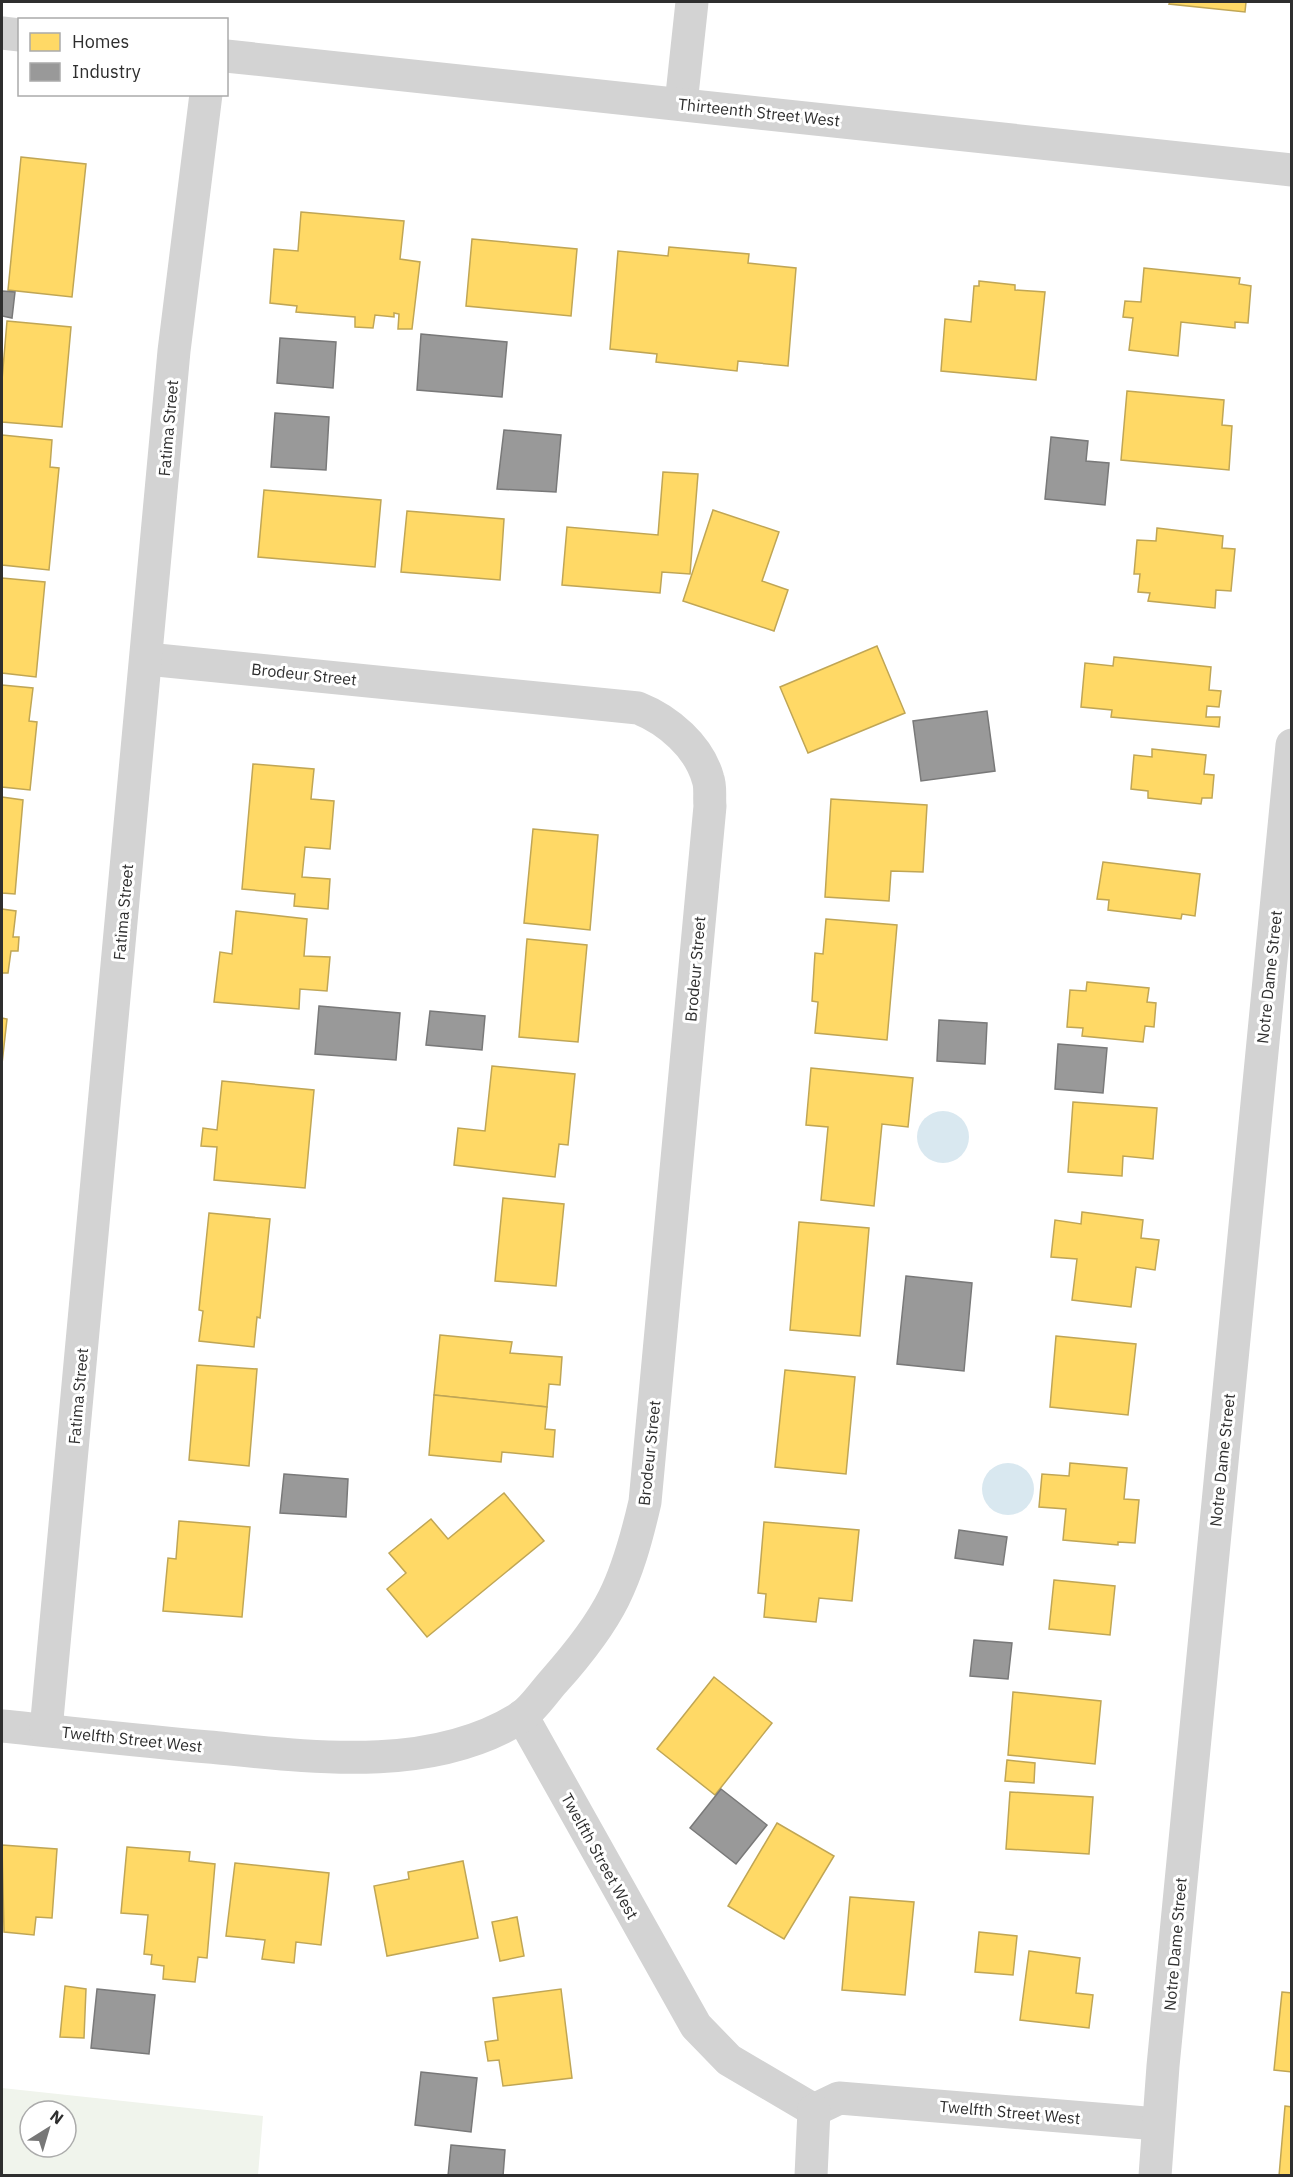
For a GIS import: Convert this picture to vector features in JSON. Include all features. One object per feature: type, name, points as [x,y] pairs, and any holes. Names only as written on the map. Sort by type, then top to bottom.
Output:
[{"type":"street","points":[[681,104],[692,2]]},
{"type":"street","points":[[2,33],[18,35]]},
{"type":"street","name":"Thirteenth Street West","points":[[228,56],[1292,170]]},
{"type":"street","name":"Fatima Street","points":[[46,1730],[174,351],[206,96]]},
{"type":"street","name":"Brodeur Street","points":[[147,659],[638,708],[657,715],[677,732],[696,754],[709,780],[710,806],[645,1502],[624,1580],[612,1607],[588,1644],[522,1716]]},
{"type":"street","name":"Notre Dame Street","points":[[1155,2175],[1158,2124],[1292,746]]},
{"type":"street","name":"Twelfth Street West","points":[[2,1726],[295,1755],[360,1759],[411,1753],[479,1737],[522,1716],[696,2026],[729,2060],[814,2110],[839,2098],[1158,2124]]},
{"type":"street","points":[[812,2175],[814,2110]]},
{"type":"shaded area","points":[[943,1111],[953,1113],[961,1119],[967,1127],[969,1137],[967,1147],[961,1155],[953,1161],[943,1163],[933,1161],[925,1155],[919,1147],[917,1137],[919,1127],[925,1119],[933,1113]]},
{"type":"shaded area","points":[[1008,1463],[1018,1465],[1026,1471],[1032,1479],[1034,1489],[1032,1499],[1026,1507],[1018,1513],[1008,1515],[998,1513],[990,1507],[984,1499],[982,1489],[984,1479],[990,1471],[998,1465]]},
{"type":"shaded area","points":[[2,2088],[263,2116],[258,2175],[2,2175]]},
{"type":"building: Homes","points":[[1170,2],[1246,2],[1245,12],[1169,4]]},
{"type":"building: Homes","points":[[21,157],[86,164],[72,297],[8,290]]},
{"type":"building: Homes","points":[[301,212],[404,221],[400,259],[420,262],[412,329],[398,329],[399,314],[394,313],[394,317],[375,315],[373,328],[355,327],[355,317],[296,312],[297,306],[270,303],[274,249],[298,251]]},
{"type":"building: Homes","points":[[472,239],[577,249],[571,316],[466,306]]},
{"type":"building: Homes","points":[[669,247],[749,254],[748,263],[796,268],[788,366],[738,361],[737,371],[656,362],[657,354],[610,349],[618,251],[668,256]]},
{"type":"building: Homes","points":[[1144,268],[1240,278],[1239,284],[1251,286],[1248,323],[1235,322],[1235,328],[1181,322],[1178,356],[1129,350],[1133,318],[1123,317],[1125,301],[1141,302]]},
{"type":"building: Homes","points":[[979,281],[1015,285],[1015,290],[1045,292],[1036,380],[941,371],[945,319],[971,322],[974,286],[979,286]]},
{"type":"building: Homes","points":[[7,321],[71,327],[62,427],[2,422],[2,380]]},
{"type":"building: Homes","points":[[1127,391],[1224,400],[1222,425],[1232,426],[1229,470],[1121,460]]},
{"type":"building: Homes","points":[[2,435],[52,440],[50,467],[59,468],[49,570],[2,565]]},
{"type":"building: Homes","points":[[663,472],[698,474],[690,574],[662,572],[660,593],[562,585],[567,527],[658,535]]},
{"type":"building: Homes","points":[[264,490],[381,500],[375,567],[258,557]]},
{"type":"building: Homes","points":[[713,510],[779,532],[762,581],[788,590],[774,631],[683,601]]},
{"type":"building: Homes","points":[[407,511],[504,519],[500,580],[401,572]]},
{"type":"building: Homes","points":[[1157,528],[1223,536],[1222,548],[1235,549],[1231,591],[1216,590],[1215,608],[1148,601],[1150,593],[1138,592],[1140,574],[1134,574],[1137,540],[1156,541]]},
{"type":"building: Homes","points":[[2,578],[45,582],[36,677],[2,673]]},
{"type":"building: Homes","points":[[877,646],[905,713],[808,753],[780,687]]},
{"type":"building: Homes","points":[[1114,657],[1211,667],[1209,690],[1221,691],[1219,707],[1207,706],[1206,717],[1220,717],[1219,727],[1111,717],[1112,710],[1081,707],[1085,663],[1113,666]]},
{"type":"building: Homes","points":[[2,685],[33,688],[29,721],[37,722],[30,790],[2,787]]},
{"type":"building: Homes","points":[[1152,749],[1206,755],[1204,774],[1214,775],[1212,798],[1202,798],[1201,804],[1148,798],[1148,791],[1131,789],[1134,755],[1152,757]]},
{"type":"building: Homes","points":[[253,764],[314,769],[311,799],[334,801],[330,849],[305,847],[302,877],[330,879],[328,909],[294,906],[295,894],[242,889]]},
{"type":"building: Homes","points":[[2,797],[23,800],[15,894],[2,893]]},
{"type":"building: Homes","points":[[831,799],[927,805],[923,872],[891,871],[889,901],[825,897]]},
{"type":"building: Homes","points":[[533,829],[598,835],[590,930],[524,923]]},
{"type":"building: Homes","points":[[1103,862],[1200,874],[1195,916],[1182,914],[1181,919],[1108,910],[1109,900],[1097,899]]},
{"type":"building: Homes","points":[[2,909],[16,911],[13,937],[19,937],[18,951],[11,951],[8,973],[2,973]]},
{"type":"building: Homes","points":[[236,911],[307,919],[304,956],[330,957],[327,991],[300,989],[299,1009],[214,1002],[220,952],[232,954]]},
{"type":"building: Homes","points":[[826,919],[897,925],[887,1040],[815,1033],[818,1002],[812,1001],[815,953],[823,954]]},
{"type":"building: Homes","points":[[527,939],[587,945],[578,1042],[519,1037]]},
{"type":"building: Homes","points":[[1087,982],[1149,988],[1147,1002],[1156,1003],[1154,1027],[1145,1026],[1143,1042],[1082,1036],[1083,1028],[1067,1027],[1070,990],[1086,991]]},
{"type":"building: Homes","points":[[2,1018],[7,1019],[2,1064]]},
{"type":"building: Homes","points":[[492,1066],[575,1074],[568,1145],[559,1144],[555,1177],[454,1165],[458,1128],[485,1131]]},
{"type":"building: Homes","points":[[811,1068],[913,1078],[908,1127],[882,1124],[874,1206],[821,1200],[828,1127],[806,1125]]},
{"type":"building: Homes","points":[[222,1081],[314,1090],[305,1188],[214,1180],[217,1147],[201,1146],[203,1128],[217,1130]]},
{"type":"building: Homes","points":[[1073,1102],[1157,1108],[1153,1159],[1123,1156],[1122,1176],[1068,1172]]},
{"type":"building: Homes","points":[[503,1198],[564,1204],[556,1286],[495,1281]]},
{"type":"building: Homes","points":[[1082,1212],[1143,1220],[1141,1238],[1159,1240],[1155,1270],[1136,1267],[1131,1307],[1072,1300],[1077,1259],[1051,1257],[1055,1220],[1081,1224]]},
{"type":"building: Homes","points":[[209,1213],[270,1219],[260,1318],[257,1317],[254,1347],[199,1341],[203,1311],[199,1310]]},
{"type":"building: Homes","points":[[799,1222],[869,1228],[860,1336],[790,1330]]},
{"type":"building: Homes","points":[[440,1335],[512,1342],[510,1353],[562,1357],[560,1385],[549,1384],[547,1407],[434,1395]]},
{"type":"building: Homes","points":[[1056,1336],[1136,1344],[1128,1415],[1050,1407]]},
{"type":"building: Homes","points":[[197,1365],[257,1369],[249,1466],[189,1460]]},
{"type":"building: Homes","points":[[785,1370],[855,1377],[846,1474],[775,1467]]},
{"type":"building: Homes","points":[[434,1395],[547,1407],[545,1429],[555,1430],[553,1457],[502,1452],[501,1462],[429,1455]]},
{"type":"building: Homes","points":[[1070,1463],[1127,1468],[1124,1499],[1139,1500],[1135,1543],[1118,1542],[1118,1545],[1063,1540],[1066,1509],[1039,1507],[1042,1474],[1069,1476]]},
{"type":"building: Homes","points":[[504,1493],[544,1541],[427,1637],[387,1589],[406,1573],[389,1553],[431,1519],[448,1539]]},
{"type":"building: Homes","points":[[179,1521],[250,1527],[242,1617],[163,1611],[168,1558],[176,1559]]},
{"type":"building: Homes","points":[[764,1522],[859,1530],[852,1601],[819,1598],[816,1622],[764,1617],[766,1594],[758,1593]]},
{"type":"building: Homes","points":[[1054,1580],[1115,1586],[1110,1635],[1049,1629]]},
{"type":"building: Homes","points":[[714,1677],[772,1723],[715,1795],[657,1749]]},
{"type":"building: Homes","points":[[1013,1692],[1101,1701],[1095,1764],[1008,1755]]},
{"type":"building: Homes","points":[[1007,1760],[1035,1763],[1034,1783],[1005,1781]]},
{"type":"building: Homes","points":[[1010,1792],[1093,1797],[1089,1854],[1006,1849]]},
{"type":"building: Homes","points":[[777,1823],[834,1856],[784,1939],[728,1906]]},
{"type":"building: Homes","points":[[2,1845],[57,1849],[52,1918],[36,1917],[34,1935],[4,1932]]},
{"type":"building: Homes","points":[[127,1847],[190,1852],[189,1861],[215,1864],[207,1958],[198,1957],[195,1982],[163,1979],[164,1966],[151,1964],[152,1955],[144,1954],[148,1915],[121,1913]]},
{"type":"building: Homes","points":[[463,1861],[478,1938],[387,1956],[374,1886],[409,1879],[408,1872]]},
{"type":"building: Homes","points":[[235,1863],[329,1873],[321,1945],[296,1942],[294,1963],[262,1959],[265,1940],[226,1936]]},
{"type":"building: Homes","points":[[850,1897],[914,1902],[905,1995],[842,1990]]},
{"type":"building: Homes","points":[[517,1917],[524,1956],[500,1961],[492,1922]]},
{"type":"building: Homes","points":[[979,1932],[1017,1936],[1013,1975],[975,1972]]},
{"type":"building: Homes","points":[[1029,1951],[1080,1958],[1076,1993],[1093,1995],[1089,2028],[1020,2020]]},
{"type":"building: Homes","points":[[65,1986],[86,1989],[84,2038],[60,2037]]},
{"type":"building: Homes","points":[[561,1989],[572,2078],[503,2086],[499,2060],[488,2061],[485,2042],[498,2040],[493,1998]]},
{"type":"building: Homes","points":[[1282,1992],[1292,1993],[1292,2072],[1274,2070]]},
{"type":"building: Homes","points":[[1285,2106],[1292,2107],[1292,2176],[1279,2176]]},
{"type":"building: Industry","points":[[2,291],[15,292],[12,318],[2,316]]},
{"type":"building: Industry","points":[[421,334],[507,342],[502,397],[417,390]]},
{"type":"building: Industry","points":[[280,338],[336,342],[333,388],[277,383]]},
{"type":"building: Industry","points":[[275,413],[329,417],[326,470],[271,467]]},
{"type":"building: Industry","points":[[504,430],[561,435],[556,492],[497,489]]},
{"type":"building: Industry","points":[[1051,437],[1088,441],[1086,461],[1109,463],[1105,505],[1045,499]]},
{"type":"building: Industry","points":[[987,711],[995,771],[921,781],[913,721]]},
{"type":"building: Industry","points":[[319,1006],[400,1013],[396,1060],[315,1054]]},
{"type":"building: Industry","points":[[430,1011],[485,1016],[482,1050],[426,1045]]},
{"type":"building: Industry","points":[[939,1020],[987,1023],[985,1064],[937,1061]]},
{"type":"building: Industry","points":[[1058,1044],[1107,1048],[1103,1093],[1055,1089]]},
{"type":"building: Industry","points":[[906,1276],[972,1283],[964,1371],[897,1364]]},
{"type":"building: Industry","points":[[284,1474],[348,1479],[346,1517],[280,1513]]},
{"type":"building: Industry","points":[[959,1530],[1007,1537],[1003,1565],[955,1558]]},
{"type":"building: Industry","points":[[974,1640],[1012,1643],[1008,1679],[970,1676]]},
{"type":"building: Industry","points":[[721,1789],[767,1825],[736,1864],[690,1828]]},
{"type":"building: Industry","points":[[97,1989],[155,1995],[149,2054],[91,2048]]},
{"type":"building: Industry","points":[[421,2072],[477,2078],[471,2132],[415,2125]]},
{"type":"building: Industry","points":[[451,2145],[505,2150],[503,2176],[448,2176]]}]
